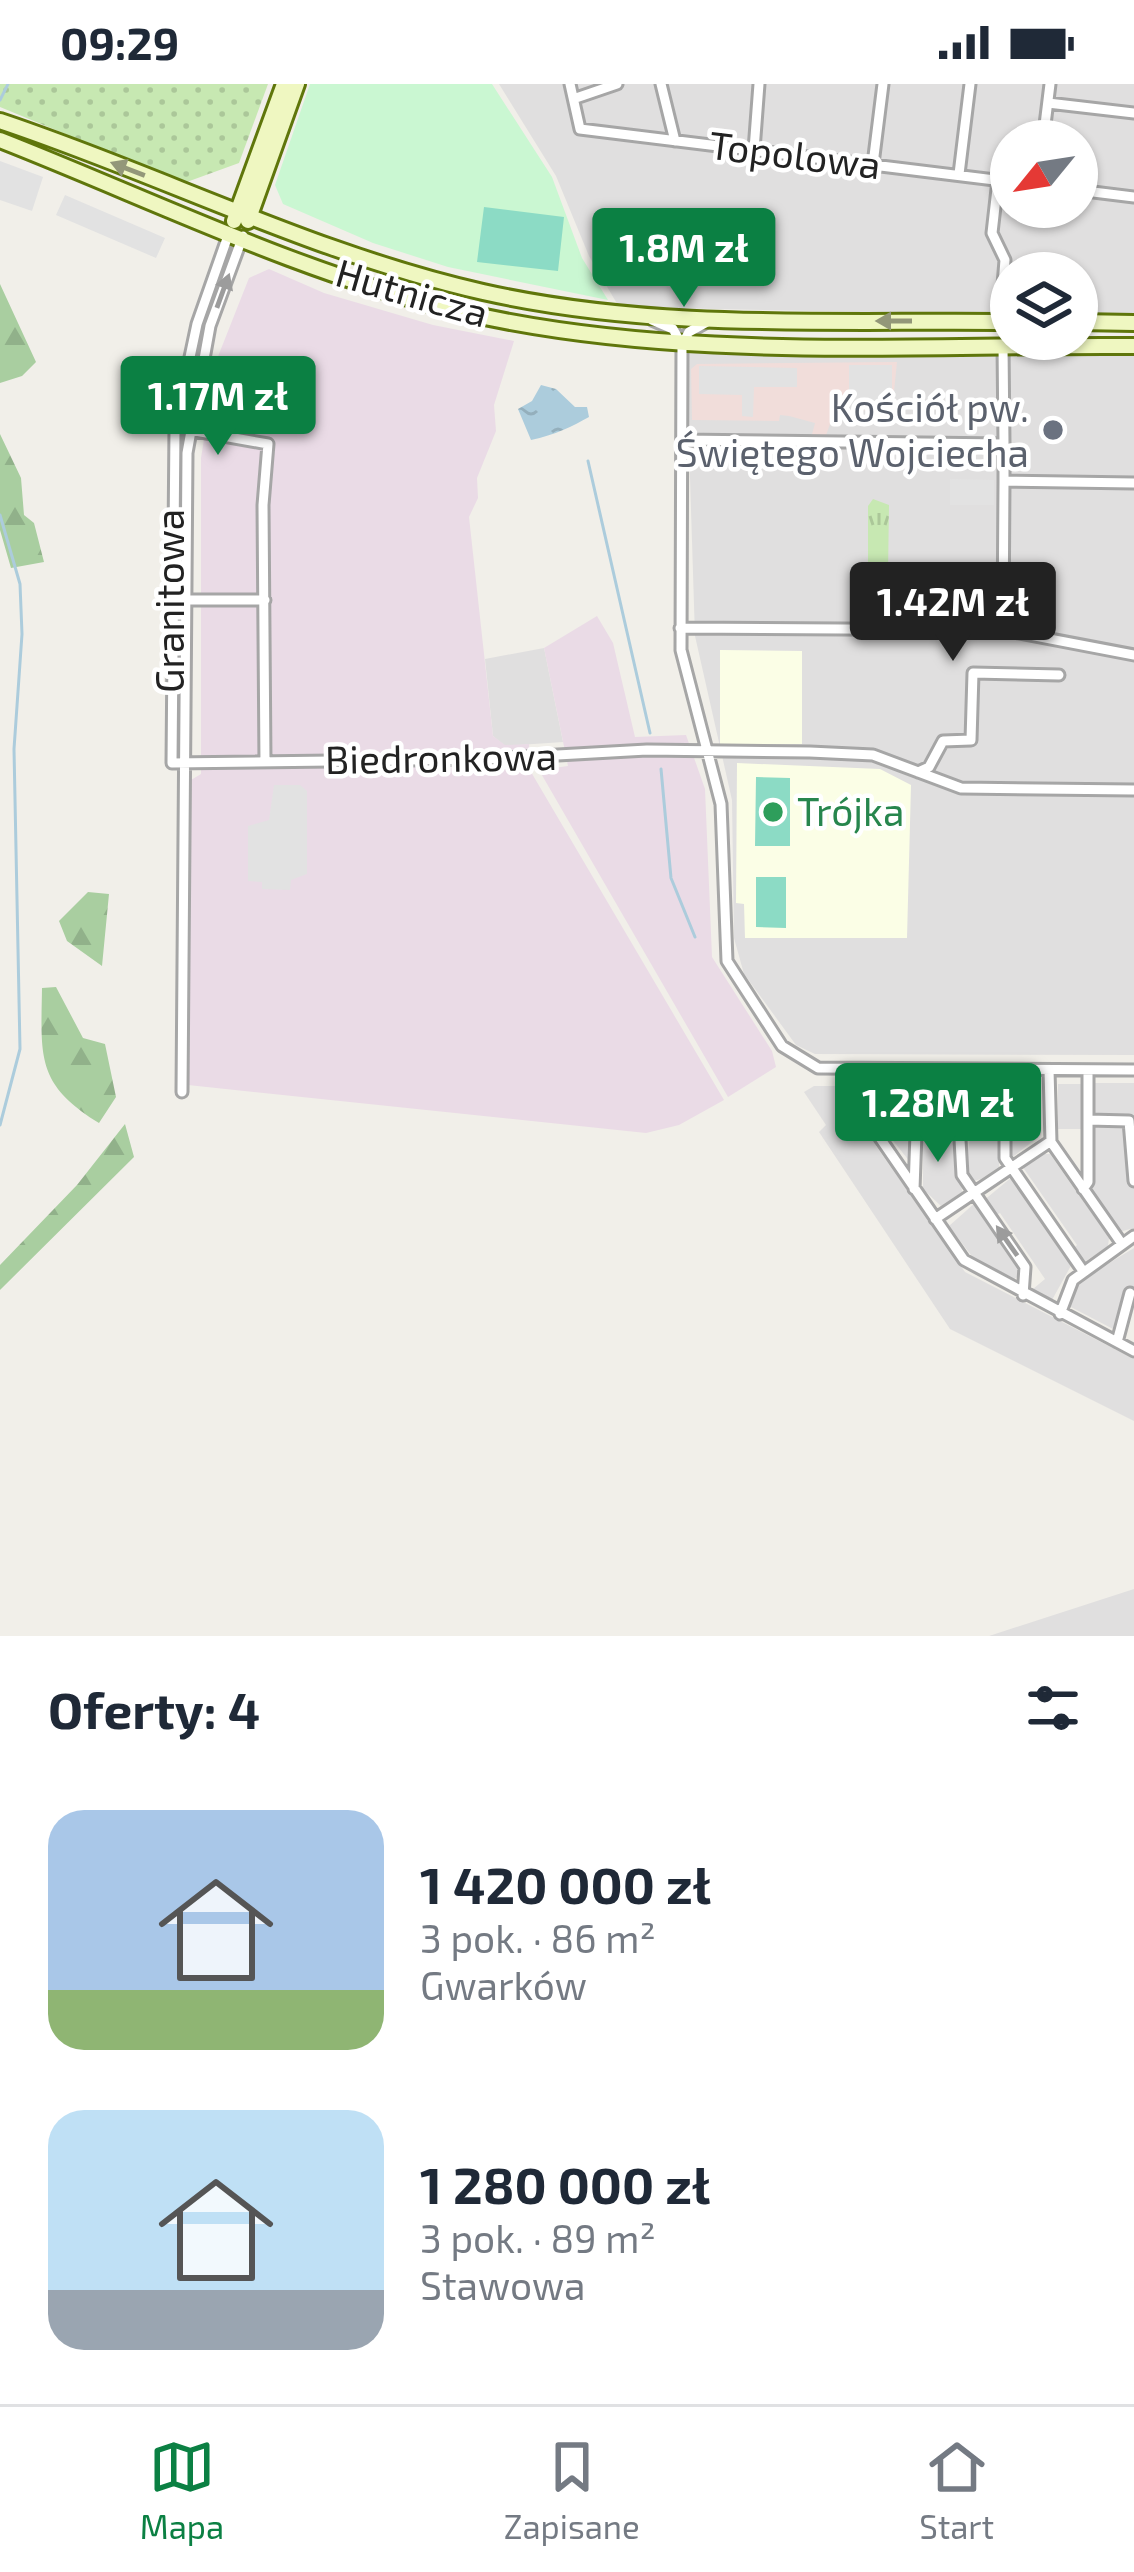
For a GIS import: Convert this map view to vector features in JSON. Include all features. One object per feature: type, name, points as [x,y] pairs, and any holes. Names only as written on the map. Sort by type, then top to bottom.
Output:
[{"type":"main road","points":[[236,234],[284,84]]},
{"type":"main road","points":[[243,214],[297,84]]},
{"type":"main road","name":"Hutnicza","points":[[0,121],[243,214],[431,279],[646,318],[990,322]]},
{"type":"main road","name":"Hutnicza","points":[[0,140],[236,234],[451,309],[588,335],[682,345],[990,345]]},
{"type":"main road","points":[[1098,322],[1134,323]]},
{"type":"main road","name":"Hutnicza","points":[[1098,346],[1134,346]]},
{"type":"street","points":[[570,84],[576,98],[617,84]]},
{"type":"street","points":[[661,84],[675,140]]},
{"type":"street","points":[[754,150],[760,84]]},
{"type":"street","points":[[873,164],[883,84]]},
{"type":"street","points":[[959,175],[970,84]]},
{"type":"street","points":[[1046,120],[1050,84]]},
{"type":"street","name":"Topolowa","points":[[576,98],[580,128],[990,179]]},
{"type":"street","points":[[1048,104],[1134,113]]},
{"type":"street","points":[[1098,193],[1134,197]]},
{"type":"street","name":"Granitowa","points":[[172,763],[176,428],[197,324],[236,234]]},
{"type":"street","name":"Granitowa","points":[[182,1092],[189,430],[210,326],[236,234]]},
{"type":"street","points":[[646,318],[673,329],[682,345]]},
{"type":"street","points":[[712,320],[689,332],[682,345],[680,628],[684,666],[721,804],[724,946],[730,968],[794,1056],[826,1069],[1134,1070]]},
{"type":"street","points":[[1003,360],[1003,630]]},
{"type":"street","points":[[176,428],[268,444],[265,762]]},
{"type":"street","points":[[682,440],[1004,444]]},
{"type":"street","points":[[1004,482],[1134,482]]},
{"type":"street","points":[[171,602],[265,600]]},
{"type":"street","points":[[680,628],[1003,630],[1134,655]]},
{"type":"street","points":[[918,772],[928,767],[943,741],[971,740],[973,673],[1059,675]]},
{"type":"street","name":"Biedronkowa","points":[[172,763],[647,750],[873,755],[961,788],[1134,790]]},
{"type":"street","points":[[874,1070],[876,1128],[969,1265],[1134,1351]]},
{"type":"street","points":[[1005,1070],[1004,1154],[1083,1271]]},
{"type":"street","points":[[1049,1070],[1051,1141],[1122,1244]]},
{"type":"street","points":[[1083,1189],[1088,1183],[1088,1070]]},
{"type":"street","points":[[914,1190],[916,1105]]},
{"type":"street","points":[[917,1119],[959,1122],[961,1174],[1025,1267],[1023,1295]]},
{"type":"street","points":[[1088,1120],[1130,1121],[1134,1181]]},
{"type":"street","points":[[935,1219],[1051,1141]]},
{"type":"street","points":[[1060,1314],[1069,1285],[1134,1236]]},
{"type":"street","points":[[1117,1342],[1130,1293]]},
{"type":"shaded area","points":[[499,84],[1134,84],[1134,315],[1098,315],[1098,252],[990,252],[990,315],[619,307],[589,256],[556,176]]},
{"type":"shaded area","points":[[0,161],[43,177],[32,211],[0,200]]},
{"type":"shaded area","points":[[65,195],[165,238],[156,258],[56,215]]},
{"type":"shaded area","points":[[269,269],[324,293],[433,325],[514,341],[494,405],[496,431],[477,478],[478,498],[469,517],[493,736],[505,745],[529,744],[531,772],[724,1100],[679,1125],[646,1133],[188,1085],[191,780],[201,774],[201,458],[217,359],[249,278]]},
{"type":"shaded area","points":[[686,352],[990,352],[990,360],[1098,360],[1098,352],[1134,352],[1134,1055],[815,1054],[796,1045],[744,974],[734,938],[732,800],[695,636]]},
{"type":"shaded area","points":[[897,362],[892,411],[835,410],[825,438],[811,438],[815,423],[789,416],[780,415],[779,421],[692,420],[691,369],[697,364]]},
{"type":"shaded area","points":[[849,365],[892,365],[892,411],[849,410]]},
{"type":"shaded area","points":[[699,366],[797,368],[797,387],[754,387],[753,417],[742,416],[742,395],[699,394]]},
{"type":"shaded area","points":[[950,479],[994,480],[994,505],[950,505]]},
{"type":"shaded area","points":[[949,583],[999,583],[999,605],[990,605],[990,626],[943,626],[943,593],[949,593]]},
{"type":"shaded area","points":[[597,616],[613,643],[635,737],[686,735],[705,789],[712,957],[772,1051],[776,1067],[728,1097],[539,770],[568,766],[544,648]]},
{"type":"shaded area","points":[[544,648],[563,742],[505,746],[493,736],[485,659]]},
{"type":"shaded area","points":[[720,650],[802,651],[802,744],[720,744]]},
{"type":"shaded area","points":[[737,763],[880,769],[911,785],[907,938],[745,938],[744,904],[736,903]]},
{"type":"shaded area","points":[[274,785],[300,785],[307,791],[307,874],[291,880],[290,890],[262,889],[262,882],[248,881],[248,826],[269,820]]},
{"type":"shaded area","points":[[1039,1078],[1041,1135],[1010,1159],[1009,1079]]},
{"type":"shaded area","points":[[920,1080],[1001,1080],[1001,1117],[922,1116]]},
{"type":"shaded area","points":[[1091,1083],[1134,1083],[1134,1117],[1094,1117]]},
{"type":"shaded area","points":[[883,1084],[914,1084],[914,1167],[887,1133],[893,1132],[886,1123],[893,1118],[886,1117],[893,1113],[893,1102],[886,1097],[893,1095],[883,1094]]},
{"type":"shaded area","points":[[1058,1084],[1082,1084],[1082,1129],[1058,1129]]},
{"type":"shaded area","points":[[814,1086],[867,1086],[876,1146],[965,1272],[1134,1359],[1134,1421],[950,1329],[819,1132],[826,1125],[804,1092]]},
{"type":"shaded area","points":[[963,1121],[1000,1121],[999,1167],[970,1182],[964,1171],[972,1128],[964,1127]]},
{"type":"shaded area","points":[[950,1123],[957,1128],[962,1192],[941,1206],[923,1189],[923,1124]]},
{"type":"shaded area","points":[[1123,1123],[1127,1174],[1134,1188],[1134,1228],[1119,1232],[1092,1193],[1092,1125]]},
{"type":"shaded area","points":[[1040,1154],[1050,1154],[1109,1238],[1108,1246],[1086,1261],[1072,1250],[1077,1245],[1022,1166]]},
{"type":"shaded area","points":[[1012,1177],[1073,1262],[1052,1300],[1033,1289],[1045,1279],[1000,1213],[993,1216],[983,1201]]},
{"type":"shaded area","points":[[976,1202],[1023,1273],[1013,1280],[977,1263],[949,1226]]},
{"type":"shaded area","points":[[1134,1248],[1134,1290],[1123,1295],[1115,1330],[1069,1306],[1078,1282]]},
{"type":"shaded area","points":[[1134,1589],[1134,1636],[989,1636]]},
{"type":"green space","points":[[0,84],[268,84],[239,163],[184,183],[0,107]]},
{"type":"green space","points":[[310,84],[492,84],[552,177],[582,258],[608,300],[448,267],[373,243],[283,204],[275,185]]},
{"type":"green space","points":[[484,207],[564,217],[558,271],[477,262]]},
{"type":"green space","points":[[0,284],[36,362],[22,376],[0,383]]},
{"type":"green space","points":[[0,434],[21,478],[24,515],[34,523],[44,562],[11,568],[0,530]]},
{"type":"green space","points":[[873,499],[889,505],[888,574],[879,578],[868,572],[868,506]]},
{"type":"green space","name":"Trójka","points":[[756,777],[790,778],[790,846],[755,846]]},
{"type":"green space","points":[[756,877],[786,877],[786,928],[756,927]]},
{"type":"green space","points":[[88,892],[109,894],[102,966],[67,941],[59,921]]},
{"type":"green space","points":[[56,987],[83,1038],[105,1044],[116,1097],[99,1123],[63,1095],[46,1067],[42,988]]},
{"type":"green space","points":[[125,1124],[134,1157],[0,1290],[0,1265],[77,1185]]},
{"type":"water","points":[[541,385],[556,389],[575,407],[587,407],[589,417],[531,440],[518,409],[532,401]]},
{"type":"waterway","points":[[0,100],[8,84]]},
{"type":"waterway","points":[[588,461],[650,733]]},
{"type":"waterway","points":[[0,515],[20,584],[22,634],[14,749],[20,1049],[0,1125]]},
{"type":"waterway","points":[[661,769],[671,878],[695,937]]},
{"type":"place","name":"Kościół pw. Świętego Wojciecha","points":[[1053,430]]},
{"type":"place","name":"Trójka","points":[[773,812]]}]
